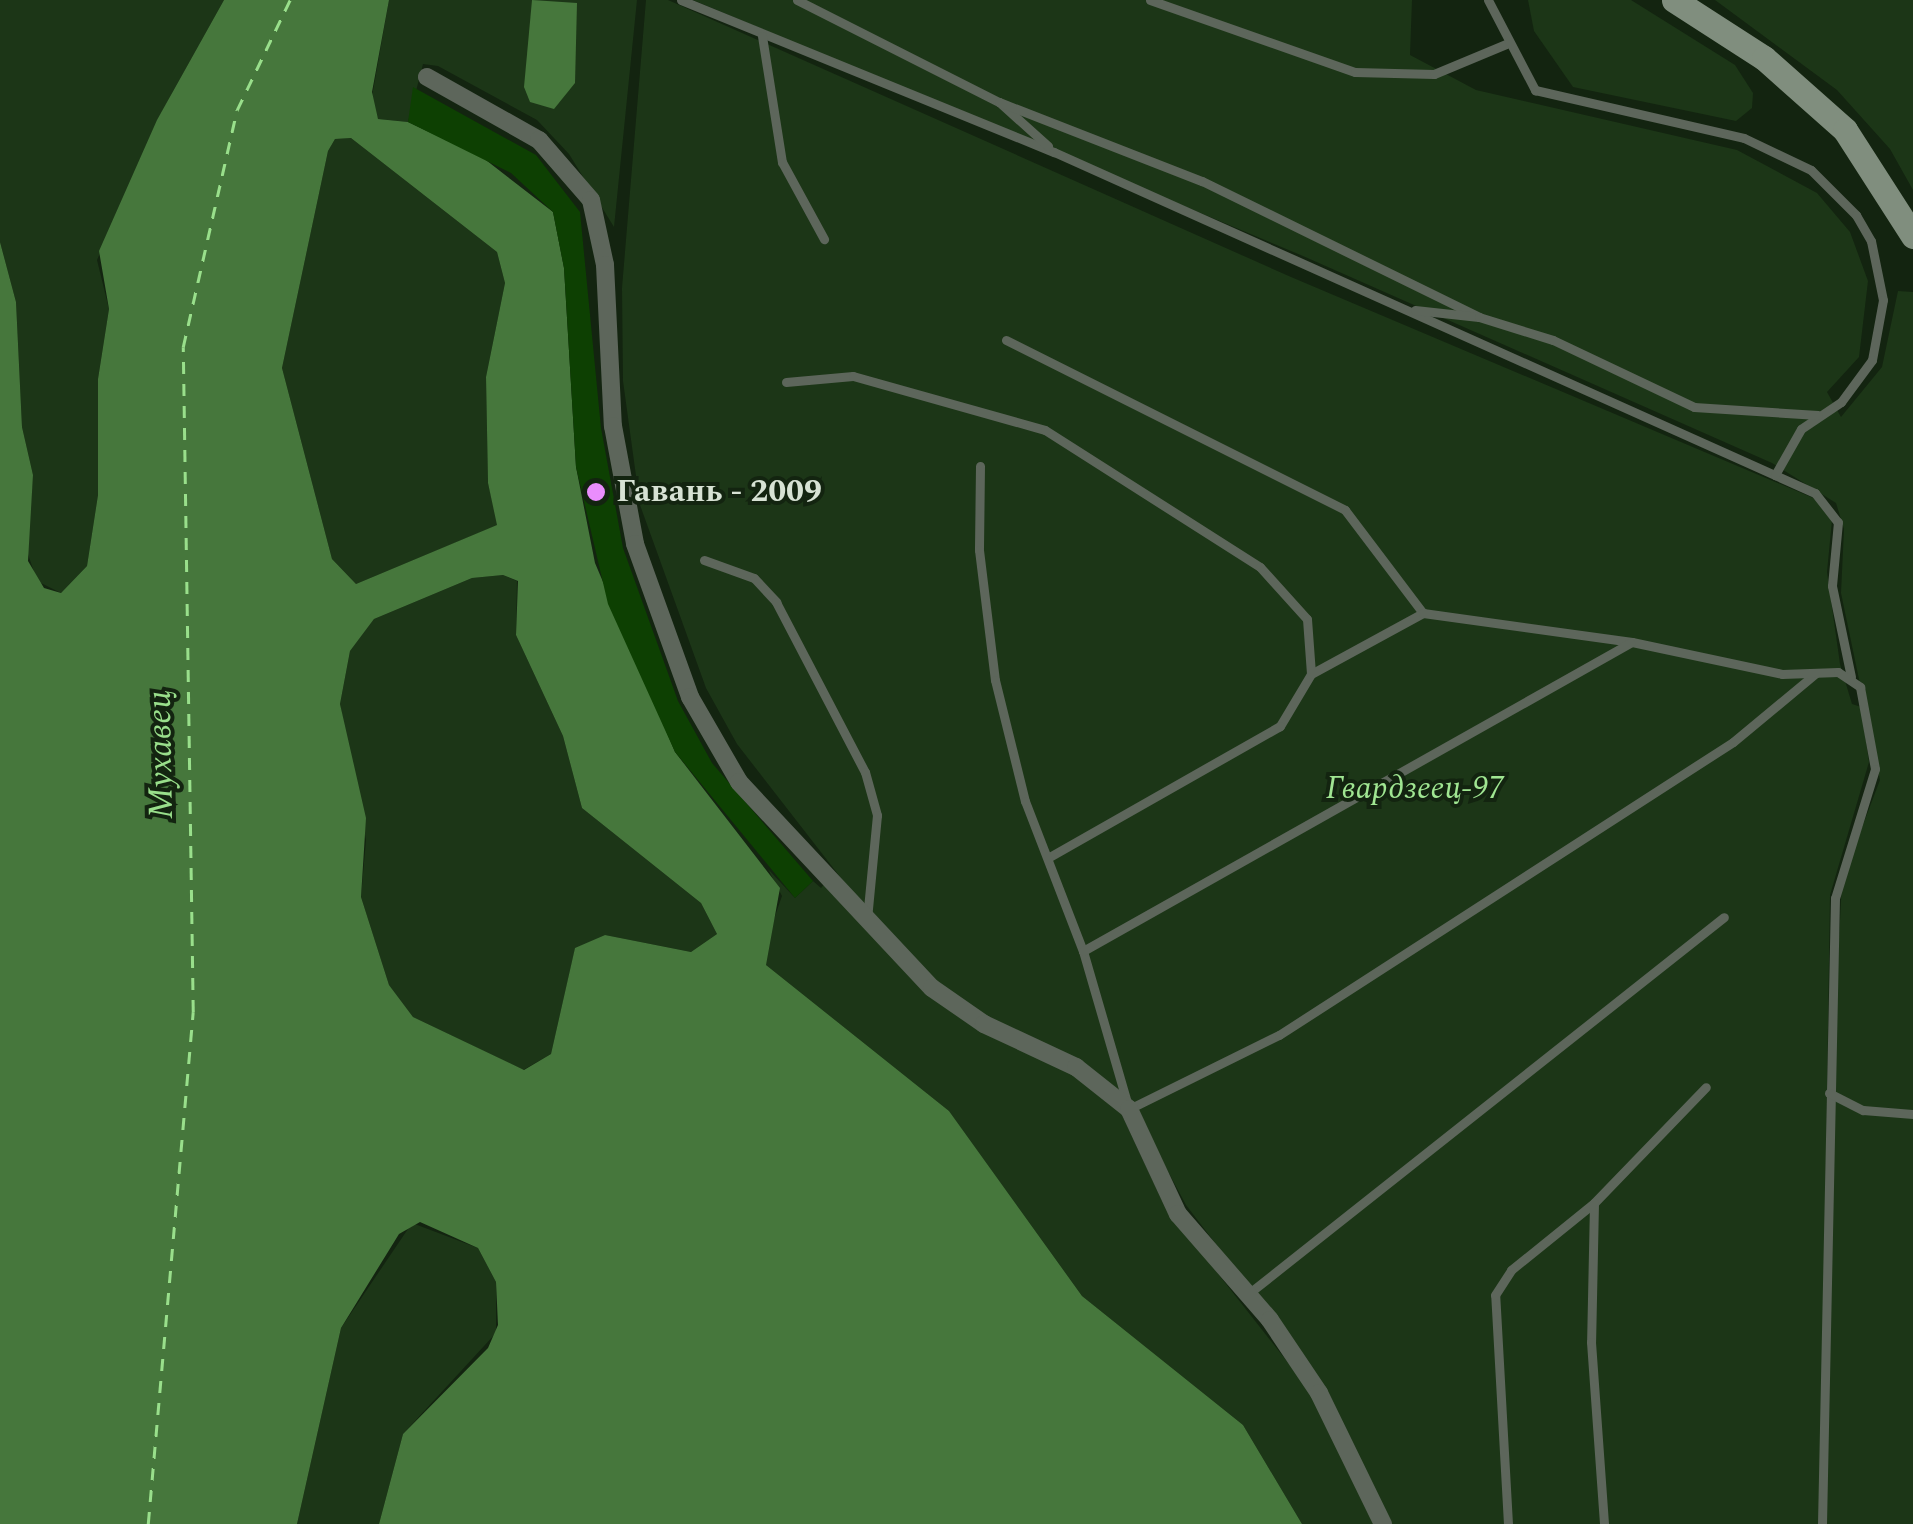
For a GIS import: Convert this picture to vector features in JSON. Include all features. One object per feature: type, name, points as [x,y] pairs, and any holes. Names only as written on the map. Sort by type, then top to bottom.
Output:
[{"type":"street","points":[[1674,0],[1764,58],[1845,130],[1913,236]]},
{"type":"street","points":[[428,77],[539,140],[591,200],[605,265],[622,494],[648,593],[690,697],[740,782],[867,921],[958,1009],[1076,1067],[1129,1108],[1178,1214],[1248,1294],[1319,1392],[1382,1524]]},
{"type":"lane","points":[[680,0],[1054,152],[1775,475],[1834,509],[1832,586],[1851,677],[1869,716],[1875,768],[1867,812],[1837,876],[1822,1524]]},
{"type":"lane","points":[[797,0],[999,102],[1202,182],[1479,318]]},
{"type":"lane","points":[[1150,0],[1355,72],[1434,74],[1506,44]]},
{"type":"lane","points":[[1488,0],[1526,81],[1544,94],[1744,138],[1838,192],[1871,241],[1883,300],[1880,334],[1858,384],[1789,444],[1775,475]]},
{"type":"lane","points":[[762,36],[782,162],[824,239]]},
{"type":"lane","points":[[999,102],[1054,152]]},
{"type":"lane","points":[[1403,308],[1479,318],[1554,340],[1694,407],[1818,415]]},
{"type":"lane","points":[[1006,340],[1345,510],[1423,613]]},
{"type":"lane","points":[[786,382],[853,376],[1067,440],[1280,583],[1307,619],[1311,674],[1296,706],[1262,740],[1157,790],[1048,858]]},
{"type":"lane","points":[[980,466],[978,550],[995,680],[1048,858],[1084,950],[1129,1108],[1279,1034],[1733,742],[1814,674]]},
{"type":"lane","points":[[704,560],[754,578],[776,602],[864,772],[877,815],[867,921]]},
{"type":"lane","points":[[1311,674],[1423,613],[1851,677]]},
{"type":"lane","points":[[1084,950],[1632,642]]},
{"type":"lane","points":[[1248,1294],[1724,917]]},
{"type":"lane","points":[[1508,1524],[1495,1295],[1511,1270],[1594,1203],[1706,1087]]},
{"type":"lane","points":[[1829,1093],[1863,1110],[1913,1114]]},
{"type":"lane","points":[[1594,1203],[1592,1342],[1604,1524]]},
{"type":"green space","points":[[0,0],[224,0],[171,95],[97,260],[109,309],[98,379],[98,495],[87,566],[61,593],[37,581],[27,551],[33,475],[22,427],[16,302],[0,242]]},
{"type":"green space","points":[[389,0],[637,0],[614,227],[569,154],[537,120],[438,66],[423,64],[408,122],[378,119],[371,102]]},
{"type":"green space","name":"Гвардзеец-97","points":[[646,0],[668,0],[1291,277],[1818,500],[1832,520],[1827,572],[1840,664],[1852,704],[1861,707],[1869,762],[1830,895],[1825,1225],[1842,880],[1880,780],[1841,593],[1844,529],[1836,503],[1772,463],[1303,256],[693,0],[1412,0],[1410,55],[1476,90],[1737,150],[1817,193],[1850,232],[1868,281],[1859,357],[1827,392],[1841,417],[1882,367],[1898,291],[1913,292],[1913,1524],[1388,1524],[1323,1384],[1186,1205],[1135,1110],[944,991],[848,887],[737,744],[706,688],[640,505],[623,381],[622,288]]},
{"type":"green space","points":[[1528,0],[1631,0],[1735,65],[1753,93],[1752,108],[1736,121],[1573,87],[1534,31]]},
{"type":"green space","points":[[1715,0],[1913,0],[1913,190],[1890,149],[1837,90]]},
{"type":"green space","points":[[351,138],[497,252],[505,283],[486,377],[488,483],[498,525],[356,584],[332,559],[282,368],[328,151],[335,139]]},
{"type":"green space","points":[[503,575],[517,581],[516,635],[563,736],[582,808],[701,903],[717,934],[691,952],[605,935],[575,949],[551,1054],[523,1070],[413,1017],[389,985],[361,897],[366,840],[340,704],[350,651],[374,619],[472,578]]},
{"type":"green space","points":[[768,869],[795,898],[813,881],[821,888],[827,881],[909,970],[1102,1091],[1122,1115],[1164,1205],[1311,1392],[1376,1524],[1302,1524],[1243,1425],[1082,1296],[949,1111],[766,965],[763,950],[782,896]]},
{"type":"green space","points":[[412,1223],[478,1248],[496,1282],[496,1333],[403,1434],[379,1524],[297,1524],[341,1328]]},
{"type":"water","name":"Мухавец","points":[[224,0],[389,0],[372,92],[378,119],[408,122],[482,157],[553,212],[564,268],[576,467],[595,563],[675,752],[780,888],[766,965],[949,1111],[1082,1296],[1243,1425],[1302,1524],[379,1524],[403,1434],[488,1348],[498,1325],[496,1282],[478,1248],[420,1222],[399,1234],[341,1328],[297,1524],[0,1524],[0,242],[16,302],[22,427],[33,475],[28,561],[44,588],[61,593],[87,566],[98,495],[98,379],[109,309],[99,251],[157,120]],"holes":[[[351,138],[497,252],[505,283],[486,377],[488,483],[497,525],[356,584],[332,559],[282,368],[328,151],[335,139]],[[503,575],[518,581],[516,635],[563,736],[582,808],[701,903],[717,934],[691,952],[605,935],[575,948],[551,1054],[524,1070],[413,1017],[389,985],[361,897],[366,818],[340,704],[350,651],[374,619],[472,578]]]},
{"type":"water","points":[[532,0],[577,3],[575,83],[554,109],[530,102],[524,87]]},
{"type":"building","name":"Гавань - 2009","points":[[413,87],[536,155],[580,212],[601,428],[623,548],[678,701],[712,763],[813,881],[795,898],[675,752],[608,604],[576,467],[564,268],[553,212],[511,173],[408,122]]},
{"type":"ferry route","points":[[148,1524],[193,1012],[183,347],[237,110],[290,0]]},
{"type":"place","name":"Гавань - 2009","points":[[596,492]]}]
